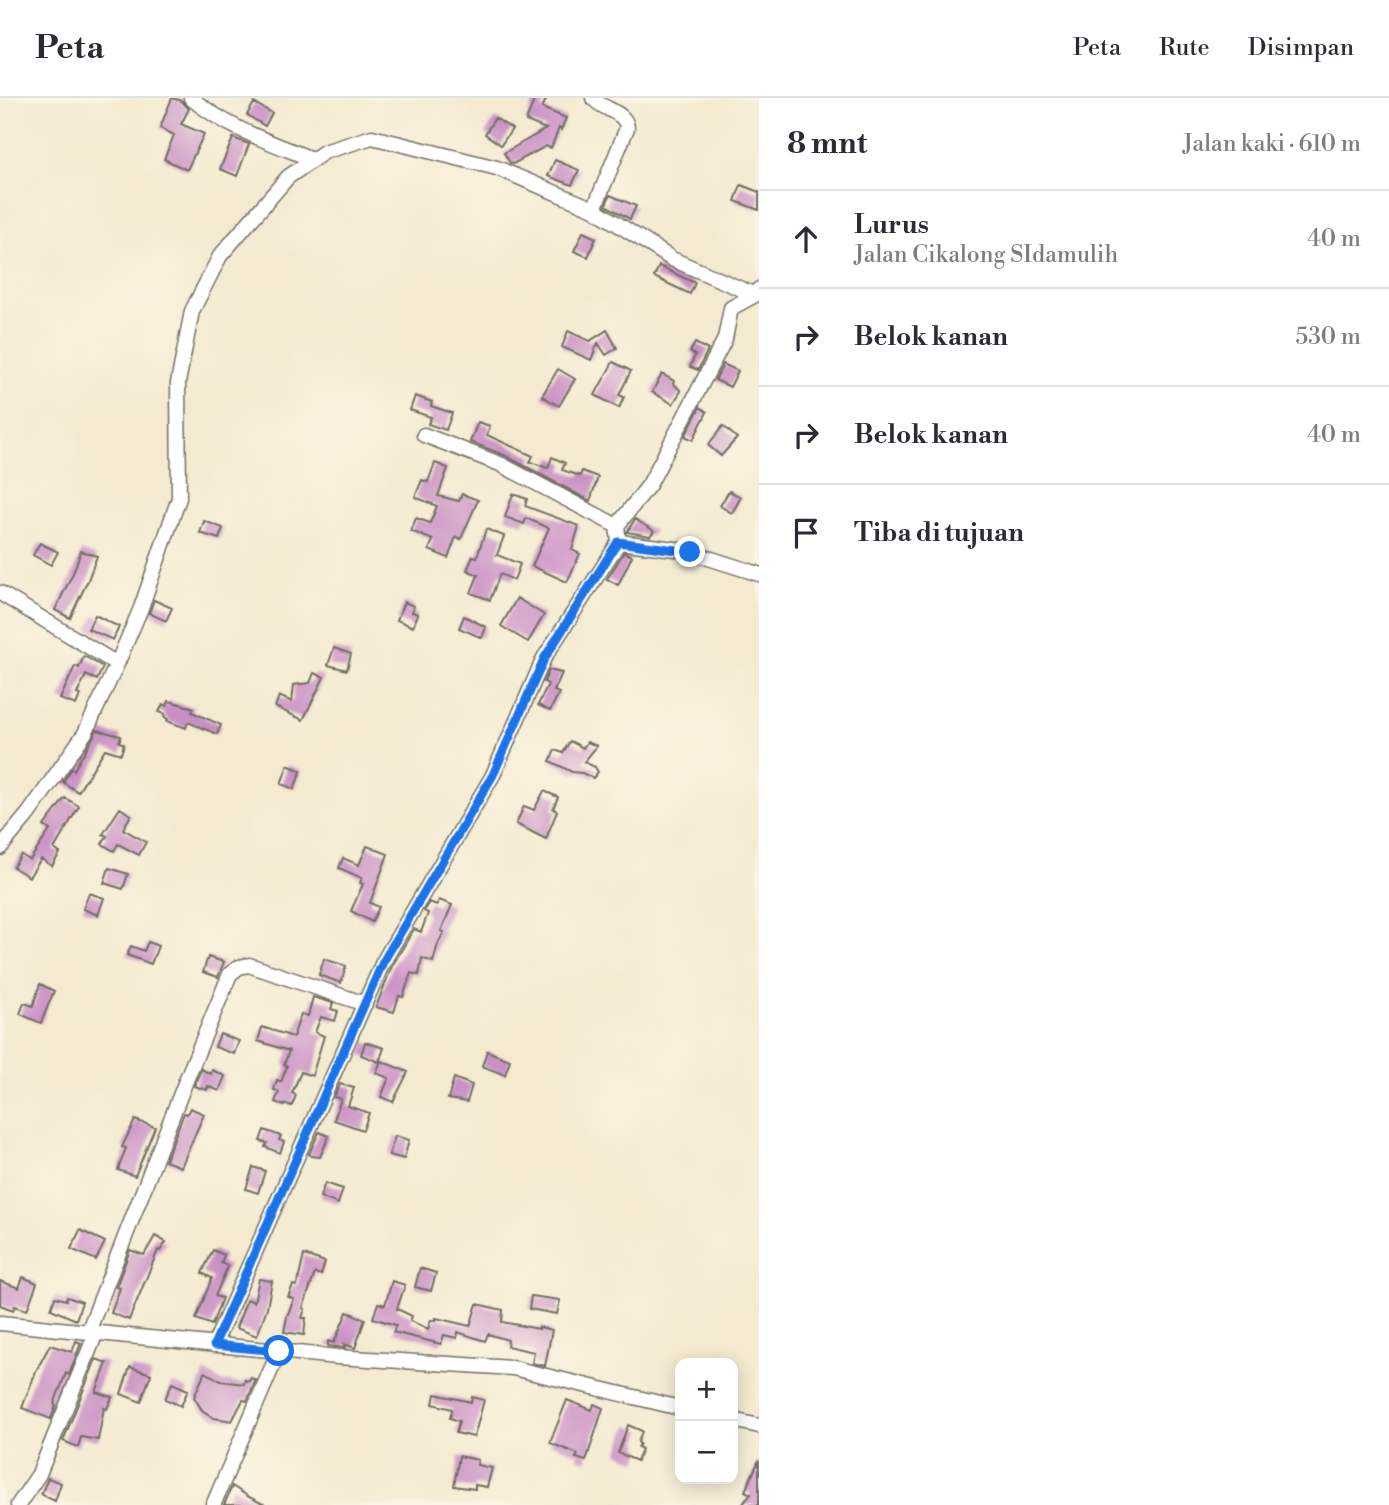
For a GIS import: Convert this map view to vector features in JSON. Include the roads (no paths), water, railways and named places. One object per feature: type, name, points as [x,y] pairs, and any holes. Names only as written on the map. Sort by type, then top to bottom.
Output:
[{"type":"street","points":[[191,98],[222,121],[245,133],[312,159]]},
{"type":"street","points":[[593,98],[596,103],[623,117],[627,122],[627,128],[594,209]]},
{"type":"street","points":[[0,848],[29,813],[85,733],[141,608],[179,498],[178,383],[192,311],[220,256],[288,177],[312,159],[324,152],[372,137],[497,168],[594,209],[672,259],[757,292]]},
{"type":"street","points":[[214,1345],[383,962],[493,775],[544,659],[618,542],[617,526],[649,485],[725,339],[731,307],[757,292]]},
{"type":"street","points":[[424,435],[500,464],[617,526]]},
{"type":"street","points":[[618,542],[682,550],[759,574]]},
{"type":"street","points":[[0,593],[117,664]]},
{"type":"street","points":[[18,1505],[39,1474],[187,1078],[230,974],[239,967],[249,965],[365,1004]]},
{"type":"street","points":[[0,1323],[279,1351],[513,1367],[675,1408]]},
{"type":"street","points":[[214,1503],[279,1351]]},
{"type":"street","points":[[738,1421],[759,1424]]}]
